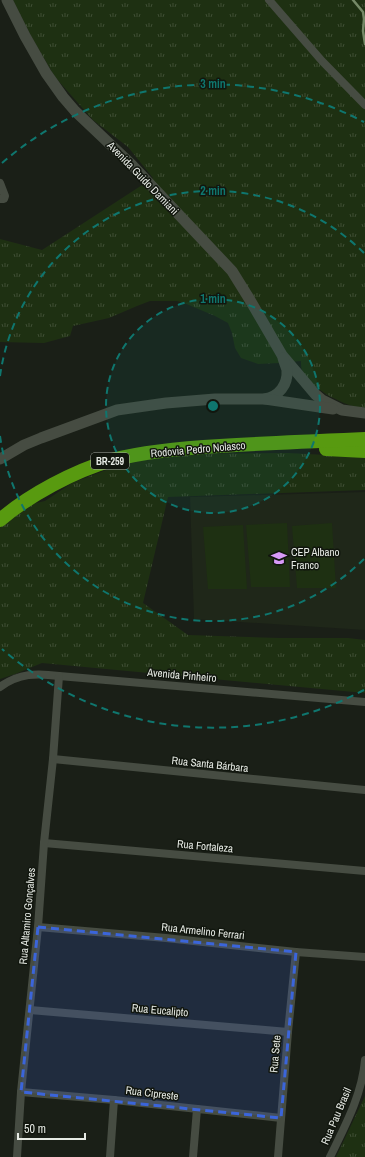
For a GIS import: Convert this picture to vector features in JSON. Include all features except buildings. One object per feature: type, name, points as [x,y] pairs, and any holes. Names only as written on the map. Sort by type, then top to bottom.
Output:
[{"type":"highway","points":[[332,441],[365,433]]},
{"type":"highway","name":"Rodovia Pedro Nolasco","points":[[0,520],[21,504],[49,487],[64,479],[112,460],[175,449],[233,445],[365,440]]},
{"type":"highway","points":[[233,445],[365,451]]},
{"type":"street","name":"Avenida Guido Damiani","points":[[7,0],[46,73],[63,97],[75,111],[132,165],[232,272],[282,355],[315,394],[322,400],[342,410],[365,413]]},
{"type":"street","points":[[269,0],[322,60],[365,105]]},
{"type":"street","points":[[0,183],[2,198]]},
{"type":"street","name":"Avenida Guido Damiani","points":[[265,399],[279,394],[283,387],[286,370],[282,355]]},
{"type":"street","points":[[1,456],[41,438],[117,410],[166,403],[208,400],[265,399],[342,410]]},
{"type":"street","name":"Avenida Pinheiro","points":[[0,687],[22,676],[44,674],[365,702]]},
{"type":"street","name":"Rua Altamiro Gonçalves","points":[[17,1157],[21,1092],[38,927],[59,676]]},
{"type":"street","name":"Rua Santa Bárbara","points":[[53,760],[365,790]]},
{"type":"street","name":"Rua Fortaleza","points":[[44,843],[365,871]]},
{"type":"street","name":"Rua Armelino Ferrari","points":[[38,927],[166,938],[296,952],[365,957]]},
{"type":"street","name":"Rua Sete","points":[[278,1157],[296,952]]},
{"type":"street","name":"Rua Eucalipto","points":[[30,1010],[288,1032]]},
{"type":"street","name":"Rua Pau Brasil","points":[[330,1157],[355,1103],[362,1080],[365,1060]]},
{"type":"street","name":"Rua Cipreste","points":[[21,1092],[114,1100],[281,1118]]},
{"type":"street","points":[[110,1157],[114,1100]]},
{"type":"street","points":[[193,1157],[197,1110]]},
{"type":"highlighted area","points":[[38,927],[296,952],[281,1118],[21,1092]]},
{"type":"shaded area","name":"CEP Albano Franco","points":[[365,492],[365,630],[194,619],[190,497]]},
{"type":"green space","points":[[13,0],[365,0],[365,409],[339,401],[329,396],[313,384],[306,377],[302,369],[301,361],[258,364],[241,358],[235,348],[228,323],[215,316],[177,301],[150,301],[109,318],[73,326],[70,336],[44,343],[0,342],[0,239],[42,250],[153,178],[128,147],[93,120],[55,77],[31,36]]},
{"type":"green space","points":[[288,453],[365,457],[365,490],[168,497],[143,603],[188,635],[279,638],[348,638],[365,640],[365,693],[42,663],[0,679],[0,527],[32,504],[45,501],[72,483],[114,467],[154,458],[190,454]]},
{"type":"green space","points":[[287,523],[290,587],[251,587],[246,525]]},
{"type":"green space","points":[[332,523],[336,588],[297,588],[292,526]]},
{"type":"green space","points":[[243,525],[247,589],[208,589],[203,527]]},
{"type":"green space","points":[[365,1096],[365,1157],[336,1157]]},
{"type":"waterway","points":[[353,0],[363,12],[365,44]]},
{"type":"place","name":"CEP Albano Franco","points":[[279,558]]}]
